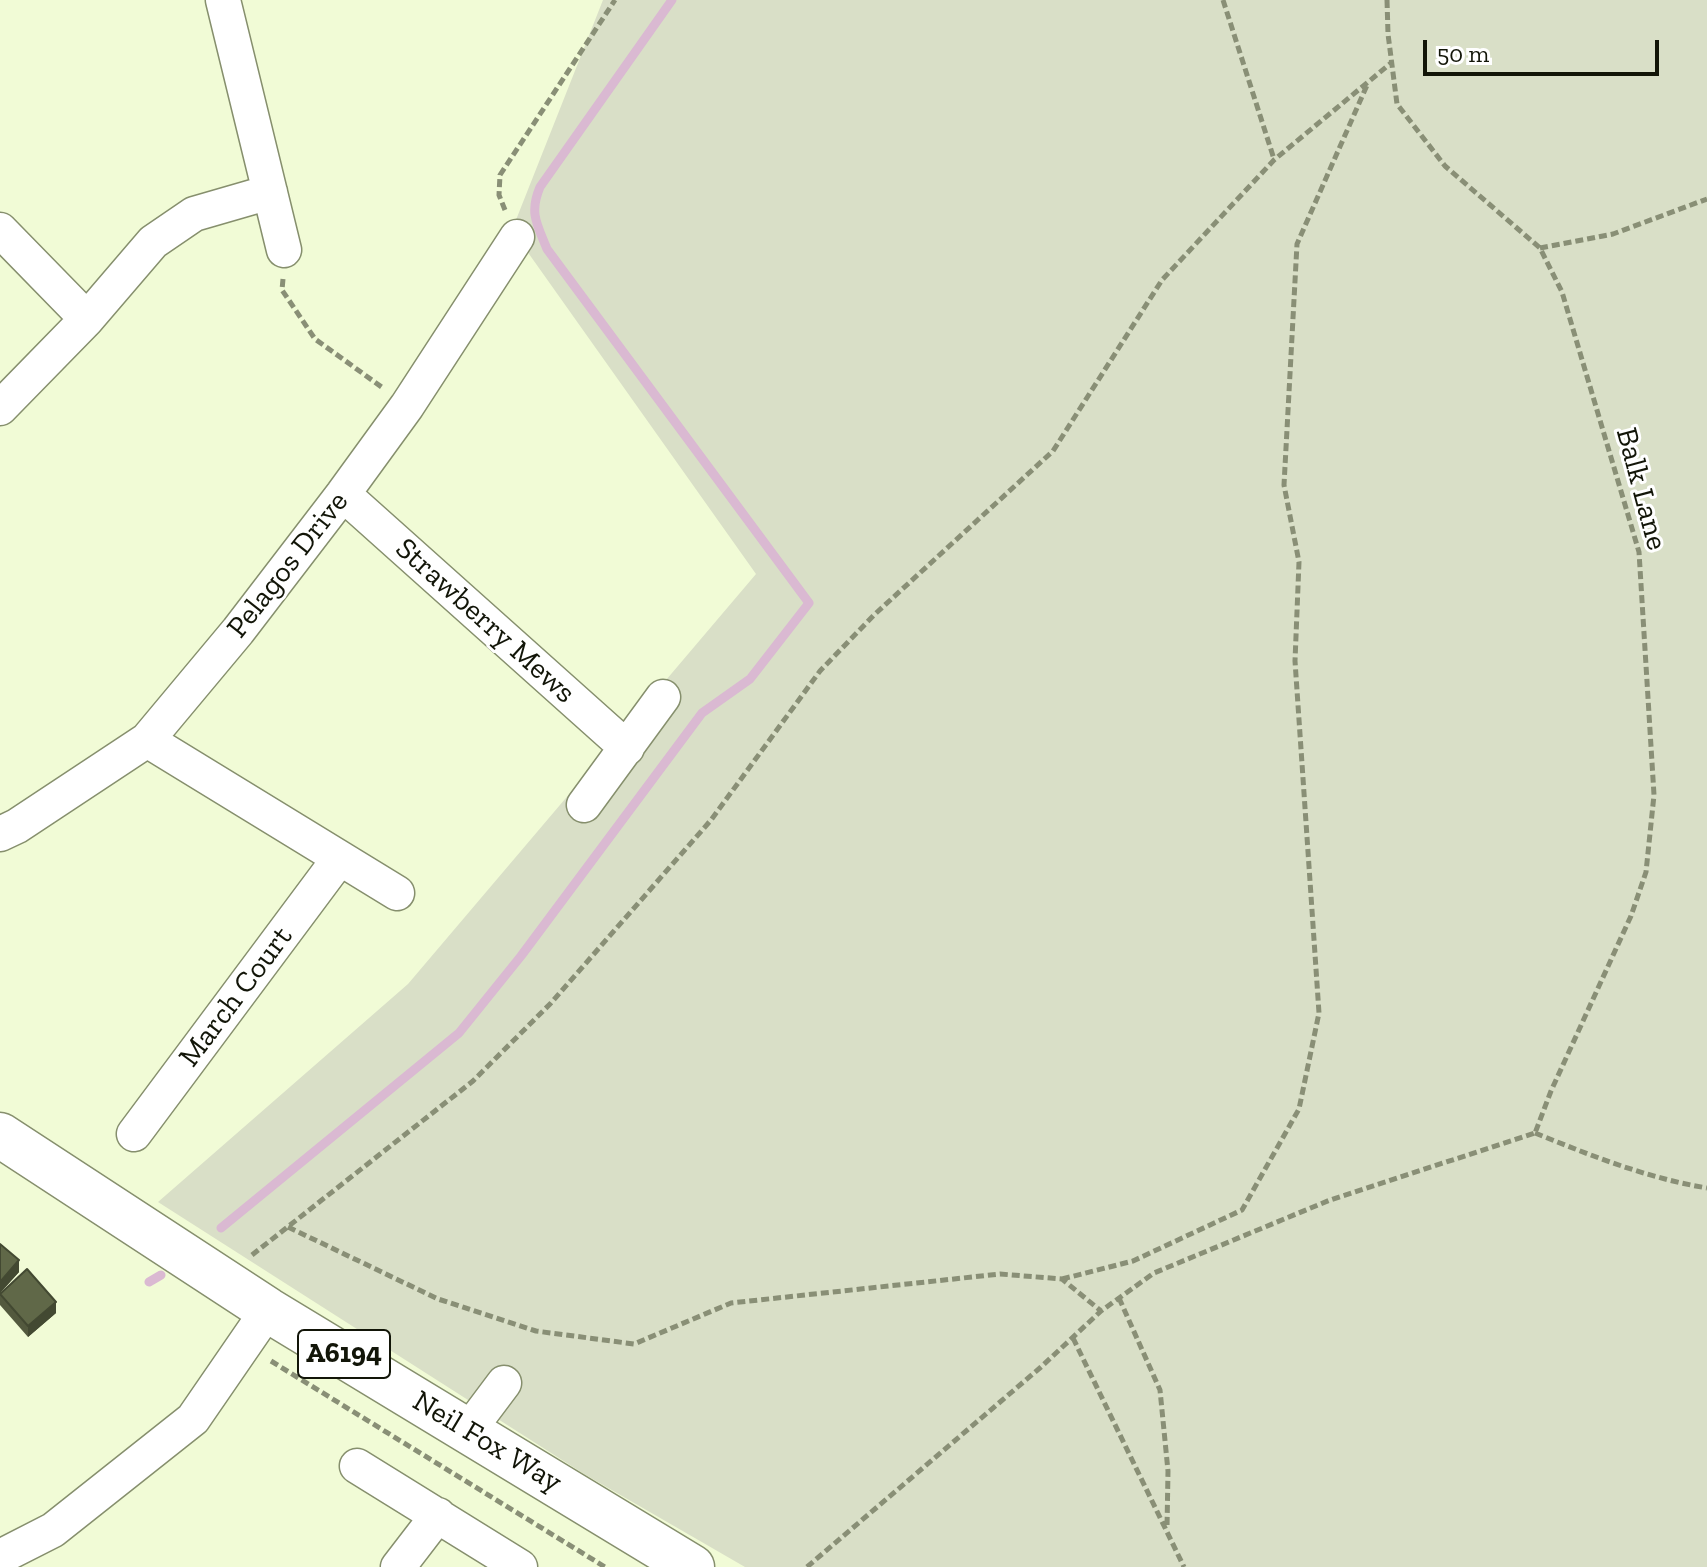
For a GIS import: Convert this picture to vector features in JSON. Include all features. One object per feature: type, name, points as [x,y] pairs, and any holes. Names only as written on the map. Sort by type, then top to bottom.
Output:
[{"type":"main road","name":"Neil Fox Way","points":[[0,1135],[221,1279],[256,1327],[468,1431],[692,1567]]},
{"type":"street","points":[[223,0],[284,250]]},
{"type":"street","points":[[0,408],[87,319],[153,242],[194,214],[270,192]]},
{"type":"street","name":"Pelagos Drive","points":[[0,834],[17,826],[147,740],[238,631],[343,494],[394,396],[505,227]]},
{"type":"street","points":[[0,230],[87,319]]},
{"type":"street","name":"Strawberry Mews","points":[[343,494],[627,748]]},
{"type":"street","points":[[584,805],[663,697]]},
{"type":"street","points":[[147,740],[397,893]]},
{"type":"street","name":"March Court","points":[[134,1134],[339,859]]},
{"type":"street","points":[[0,1557],[53,1530],[193,1419],[256,1327]]},
{"type":"street","points":[[468,1431],[504,1383]]},
{"type":"street","points":[[357,1466],[520,1567]]},
{"type":"street","points":[[398,1567],[438,1515]]},
{"type":"path","points":[[505,227],[499,195],[500,175],[615,0]]},
{"type":"path","points":[[1223,0],[1274,160]]},
{"type":"path","name":"Balk Lane","points":[[1387,0],[1397,104],[1445,166],[1540,248],[1562,292],[1639,552],[1654,795],[1646,872],[1631,916],[1535,1133]]},
{"type":"path","points":[[221,1279],[473,1081],[551,1003],[711,820],[820,671],[874,615],[1053,451],[1162,280],[1274,160],[1391,63]]},
{"type":"path","points":[[288,1227],[438,1299],[536,1331],[634,1344],[731,1303],[1000,1274],[1062,1279],[1133,1261],[1242,1210],[1299,1109],[1319,1013],[1295,661],[1299,562],[1284,485],[1297,244],[1368,82]]},
{"type":"path","points":[[1540,248],[1613,234],[1707,199]]},
{"type":"path","points":[[502,203],[505,227]]},
{"type":"path","points":[[284,250],[282,290],[315,339],[394,396]]},
{"type":"path","points":[[389,373],[394,396]]},
{"type":"path","points":[[373,398],[394,396]]},
{"type":"path","points":[[807,1567],[1101,1311],[1154,1273],[1330,1200],[1535,1133],[1664,1181],[1707,1188]]},
{"type":"path","points":[[1062,1279],[1101,1311]]},
{"type":"path","points":[[1119,1298],[1160,1390],[1168,1471],[1167,1532]]},
{"type":"path","points":[[256,1327],[605,1567]]},
{"type":"path","points":[[1073,1338],[1184,1567]]},
{"type":"green space","points":[[603,0],[1707,0],[1707,1567],[745,1567],[584,1474],[158,1202],[408,984],[756,574],[512,230]]},
{"type":"building","points":[[0,1244],[19,1260],[0,1282]]},
{"type":"building","points":[[27,1269],[56,1302],[28,1326],[0,1294]]},
{"type":"waterway","points":[[221,1228],[459,1033],[521,956],[702,713],[750,679],[809,603],[547,249],[536,218],[535,204],[540,187],[672,0]]},
{"type":"waterway","points":[[149,1282],[161,1275]]}]
